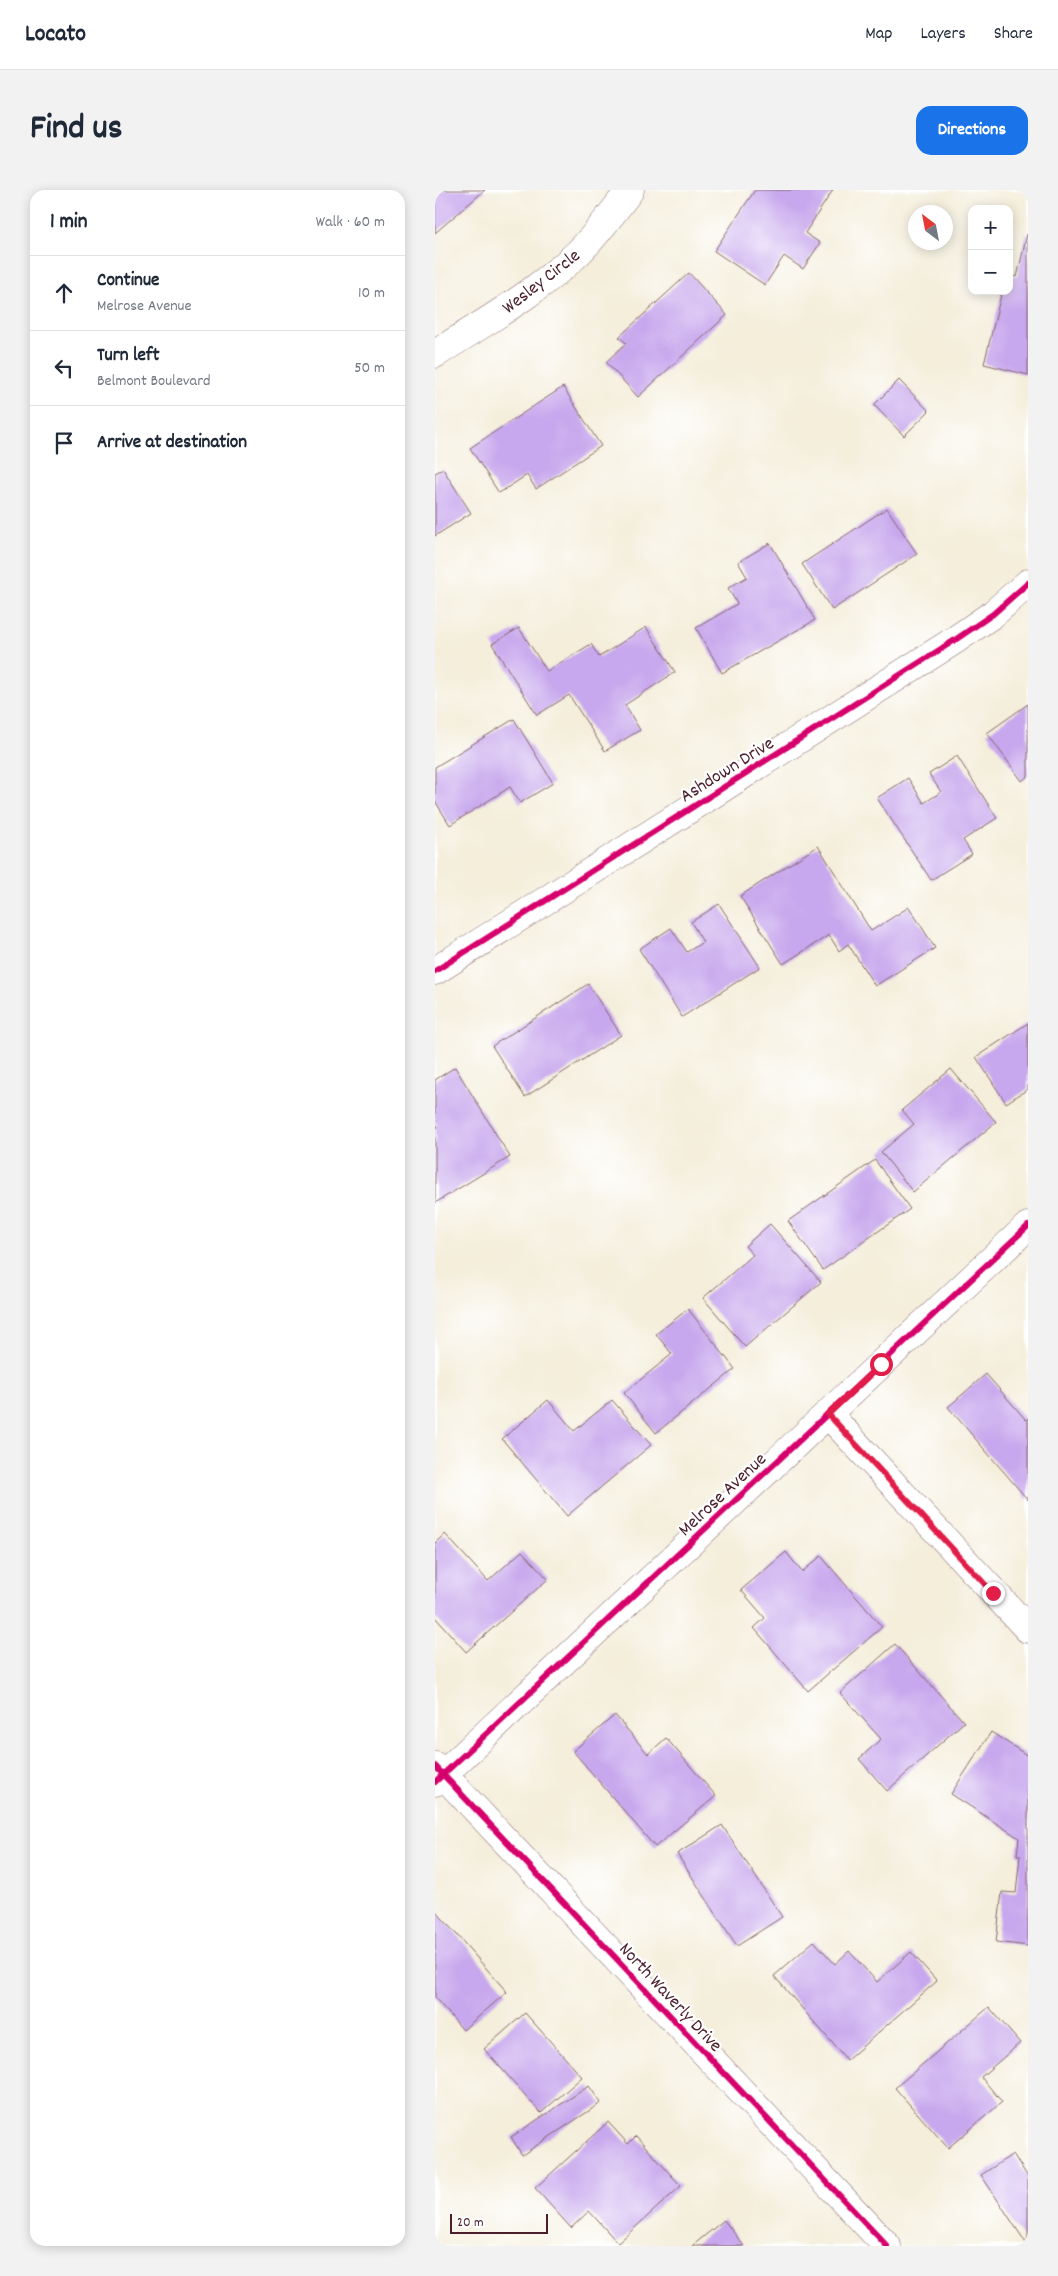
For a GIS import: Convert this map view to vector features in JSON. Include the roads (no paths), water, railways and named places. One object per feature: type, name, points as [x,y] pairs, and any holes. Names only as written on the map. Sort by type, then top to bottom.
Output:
[{"type":"street","name":"Wesley Circle","points":[[435,354],[514,304],[551,276],[580,250],[630,190]]},
{"type":"street","name":"Ashdown Drive","points":[[435,971],[955,640],[993,614],[1028,583]]},
{"type":"street","name":"Melrose Avenue","points":[[438,1774],[828,1414],[1028,1226]]},
{"type":"street","points":[[828,1414],[1028,1629]]},
{"type":"street","name":"North Waverly Drive","points":[[438,1774],[887,2246]]}]
